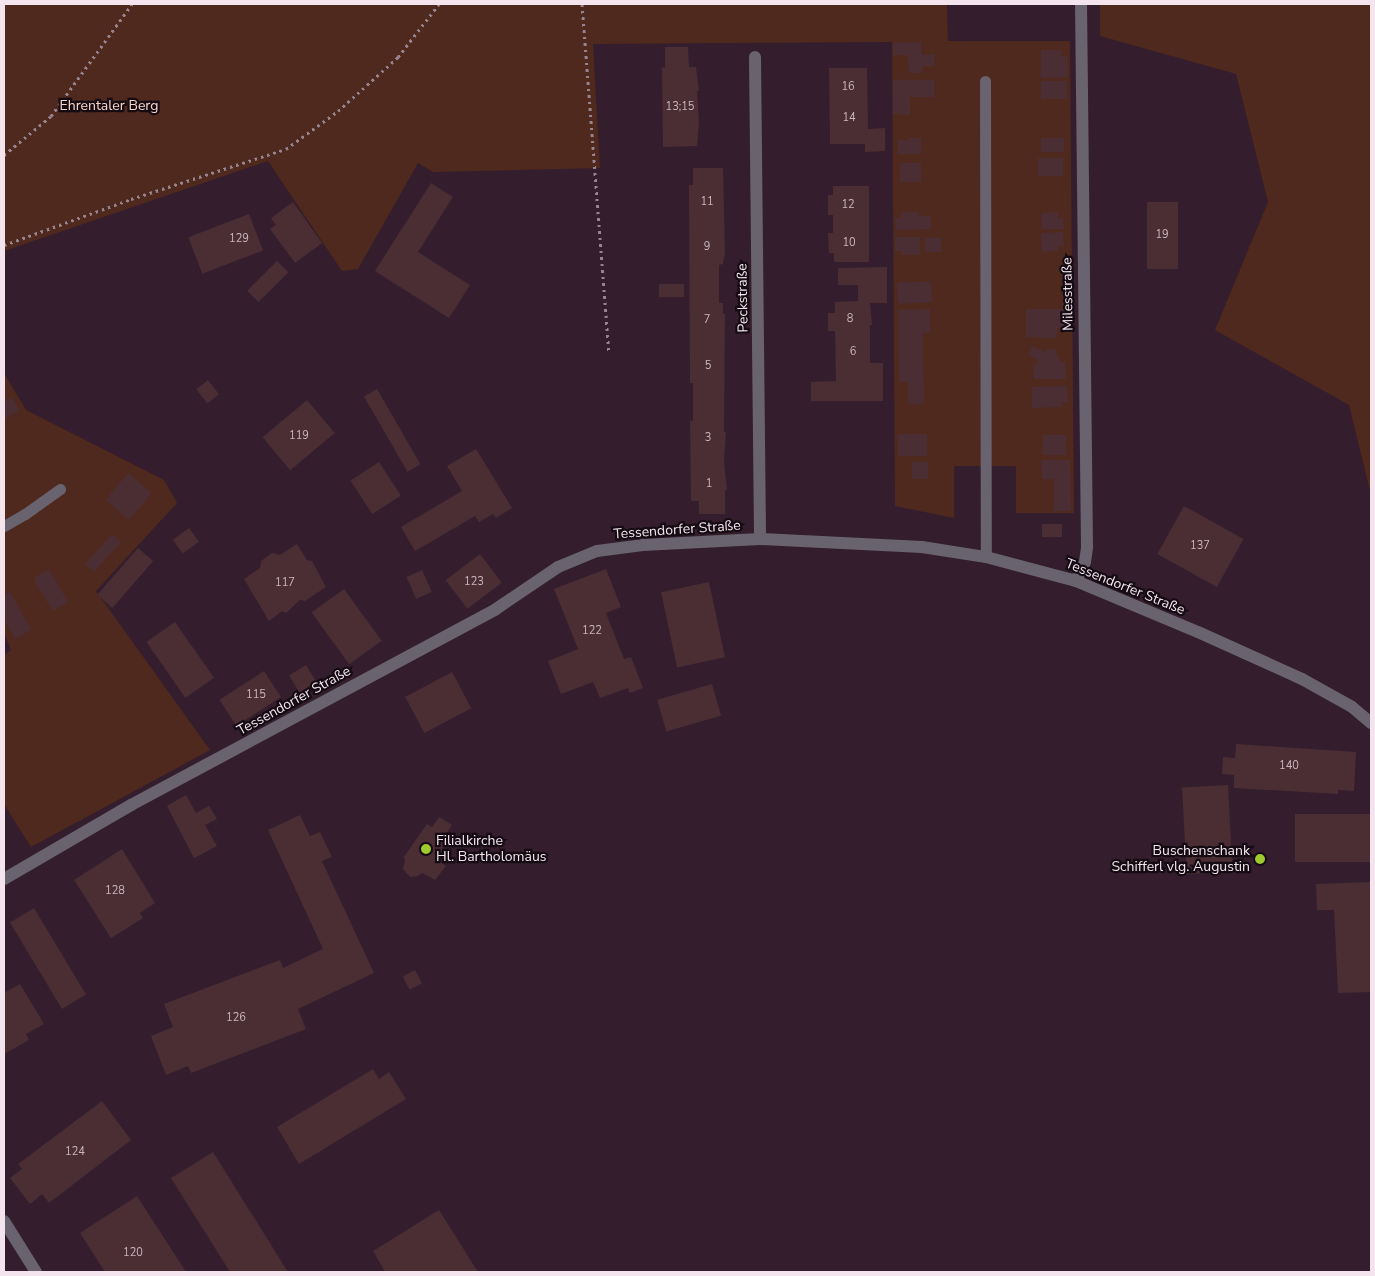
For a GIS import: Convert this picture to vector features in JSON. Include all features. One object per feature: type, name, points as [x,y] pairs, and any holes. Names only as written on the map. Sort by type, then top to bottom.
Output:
[{"type":"street","name":"Milesstraße","points":[[1076,581],[1084,562],[1087,547],[1081,4]]},
{"type":"street","name":"Peckstraße","points":[[755,57],[760,538]]},
{"type":"street","name":"Tessendorfer Straße","points":[[4,879],[131,805],[496,609],[558,567],[597,551],[643,545],[760,538],[922,547],[986,557],[1076,581],[1302,679],[1352,707],[1371,723]]},
{"type":"street","points":[[4,1221],[36,1272]]},
{"type":"lane","points":[[985,81],[986,557]]},
{"type":"lane","points":[[4,526],[25,514],[60,488]]},
{"type":"path","points":[[4,155],[51,116],[132,4]]},
{"type":"path","points":[[4,245],[131,199],[286,148],[338,111],[398,57],[439,4]]},
{"type":"path","points":[[582,4],[609,351]]},
{"type":"green space","name":"Ehrentaler Berg","points":[[4,4],[947,4],[948,41],[1070,41],[1074,513],[1016,513],[1016,466],[954,466],[954,518],[895,506],[892,42],[593,44],[600,168],[433,172],[418,163],[358,269],[342,271],[268,161],[4,251]]},
{"type":"green space","points":[[1100,4],[1371,4],[1371,495],[1349,405],[1215,330],[1268,202],[1236,74],[1100,36]]},
{"type":"green space","points":[[4,373],[26,410],[164,480],[177,503],[96,591],[210,750],[31,847],[4,804],[4,655],[11,650],[4,633]]},
{"type":"building","points":[[921,42],[922,55],[934,54],[934,66],[923,66],[922,73],[909,73],[907,55],[893,55],[893,43]]},
{"type":"building","points":[[665,47],[688,47],[689,67],[696,67],[699,91],[697,91],[699,123],[697,146],[663,147],[662,67],[665,68]]},
{"type":"building","points":[[1041,50],[1062,50],[1061,56],[1067,56],[1068,77],[1041,78]]},
{"type":"building","points":[[829,68],[867,68],[868,129],[885,128],[885,151],[865,152],[865,144],[830,144]]},
{"type":"building","points":[[893,80],[934,80],[934,97],[910,97],[910,115],[893,114]]},
{"type":"building","points":[[1041,81],[1067,81],[1067,99],[1041,99]]},
{"type":"building","points":[[909,138],[921,138],[921,154],[898,154],[898,140],[909,140]]},
{"type":"building","points":[[1041,138],[1064,138],[1064,152],[1041,152]]},
{"type":"building","points":[[1038,158],[1063,158],[1063,176],[1038,176]]},
{"type":"building","points":[[900,163],[921,163],[921,182],[900,182]]},
{"type":"building","points":[[693,168],[723,168],[725,253],[723,264],[719,265],[719,303],[723,303],[723,314],[725,314],[724,432],[726,432],[724,461],[727,490],[725,490],[725,514],[699,514],[699,501],[691,501],[690,421],[693,421],[693,383],[690,383],[689,185],[693,185]]},
{"type":"building","points":[[431,183],[453,197],[418,252],[470,285],[449,318],[375,271]]},
{"type":"building","points":[[833,186],[869,186],[869,262],[834,262],[834,253],[829,253],[828,233],[833,233],[833,215],[828,215],[828,195],[833,195]]},
{"type":"building","points":[[293,202],[322,243],[295,263],[270,229],[276,225],[271,218]]},
{"type":"building","points":[[1147,202],[1178,202],[1178,269],[1147,269]]},
{"type":"building","points":[[901,212],[919,212],[919,216],[931,216],[931,229],[896,230],[895,218],[901,218]]},
{"type":"building","points":[[1058,212],[1058,218],[1063,218],[1064,229],[1042,229],[1041,213]]},
{"type":"building","points":[[249,214],[263,250],[202,274],[188,237]]},
{"type":"building","points":[[1063,232],[1064,246],[1058,246],[1058,251],[1042,252],[1041,233]]},
{"type":"building","points":[[895,237],[920,237],[920,255],[901,255],[901,251],[895,251]]},
{"type":"building","points":[[925,238],[941,238],[941,252],[925,252]]},
{"type":"building","points":[[277,261],[288,272],[259,302],[247,291]]},
{"type":"building","points":[[887,267],[887,303],[870,303],[872,325],[870,325],[870,363],[883,363],[883,401],[811,401],[811,382],[836,381],[835,331],[828,331],[828,313],[835,313],[835,302],[858,301],[858,285],[838,285],[838,268]]},
{"type":"building","points":[[931,281],[932,302],[898,304],[897,283]]},
{"type":"building","points":[[659,284],[684,284],[684,297],[659,297]]},
{"type":"building","points":[[930,309],[930,333],[923,333],[924,404],[908,404],[908,382],[899,382],[898,310]]},
{"type":"building","points":[[1026,309],[1067,309],[1067,328],[1057,328],[1057,338],[1026,337]]},
{"type":"building","points":[[1033,346],[1045,352],[1047,349],[1055,349],[1060,362],[1065,362],[1066,379],[1034,379],[1033,368],[1038,360],[1028,355]]},
{"type":"building","points":[[208,380],[219,394],[207,403],[196,389]]},
{"type":"building","points":[[1067,386],[1068,402],[1062,402],[1062,407],[1032,408],[1032,387]]},
{"type":"building","points":[[377,389],[420,464],[408,472],[364,396]]},
{"type":"building","points":[[12,397],[19,410],[4,419],[4,402]]},
{"type":"building","points":[[307,400],[335,433],[290,470],[263,437]]},
{"type":"building","points":[[898,434],[927,434],[927,456],[898,456]]},
{"type":"building","points":[[1043,435],[1066,435],[1066,455],[1043,455]]},
{"type":"building","points":[[476,449],[512,508],[496,518],[493,514],[479,522],[475,516],[415,551],[401,527],[462,491],[447,466]]},
{"type":"building","points":[[1041,460],[1070,460],[1071,511],[1054,511],[1054,479],[1042,479]]},
{"type":"building","points":[[379,462],[401,496],[372,514],[350,481]]},
{"type":"building","points":[[912,462],[928,462],[928,479],[912,479]]},
{"type":"building","points":[[128,473],[152,493],[129,520],[106,500]]},
{"type":"building","points":[[1184,506],[1243,539],[1217,587],[1157,554]]},
{"type":"building","points":[[1042,524],[1062,524],[1062,537],[1042,537]]},
{"type":"building","points":[[189,528],[199,542],[183,554],[173,540]]},
{"type":"building","points":[[112,534],[121,542],[94,572],[85,564]]},
{"type":"building","points":[[297,544],[307,560],[312,561],[326,587],[305,601],[300,600],[286,613],[282,611],[269,621],[244,579],[260,568],[261,561],[272,553],[280,555]]},
{"type":"building","points":[[138,548],[153,561],[112,608],[97,595]]},
{"type":"building","points":[[480,554],[502,583],[467,609],[446,580]]},
{"type":"building","points":[[49,569],[68,602],[52,611],[33,578]]},
{"type":"building","points":[[606,569],[621,607],[606,613],[624,659],[631,657],[643,688],[630,693],[628,688],[600,698],[593,682],[561,694],[548,661],[578,649],[554,589]]},
{"type":"building","points":[[422,570],[432,592],[416,599],[406,577]]},
{"type":"building","points":[[709,582],[725,657],[677,668],[661,592]]},
{"type":"building","points":[[344,589],[382,641],[349,664],[312,613]]},
{"type":"building","points":[[10,592],[31,630],[15,639],[4,619],[4,595]]},
{"type":"building","points":[[175,622],[214,678],[185,698],[146,642]]},
{"type":"building","points":[[306,665],[319,686],[302,697],[289,676]]},
{"type":"building","points":[[264,671],[281,697],[236,726],[220,700]]},
{"type":"building","points":[[452,672],[471,708],[424,733],[405,697]]},
{"type":"building","points":[[712,684],[721,716],[666,731],[657,700]]},
{"type":"building","points":[[1236,744],[1356,752],[1354,791],[1338,790],[1338,794],[1234,788],[1234,775],[1222,774],[1223,757],[1235,758]]},
{"type":"building","points":[[1228,785],[1233,872],[1187,874],[1182,787]]},
{"type":"building","points":[[186,795],[196,813],[209,806],[217,819],[205,825],[217,846],[194,858],[167,806]]},
{"type":"building","points":[[1295,814],[1371,814],[1371,862],[1295,862]]},
{"type":"building","points":[[300,815],[310,836],[320,832],[332,857],[322,861],[374,973],[298,1009],[306,1029],[191,1073],[188,1066],[166,1075],[151,1036],[173,1027],[164,1004],[280,960],[283,968],[323,949],[268,830]]},
{"type":"building","name":"Filialkirche Hl. Bartholomäus","points":[[439,817],[452,825],[444,837],[449,840],[436,859],[446,866],[435,880],[422,873],[418,876],[410,877],[403,869],[405,859],[403,858],[427,824],[432,827]]},
{"type":"building","points":[[122,849],[155,903],[140,913],[143,918],[111,938],[74,880]]},
{"type":"building","points":[[1371,882],[1371,992],[1338,993],[1334,910],[1317,910],[1316,884]]},
{"type":"building","points":[[34,908],[86,995],[62,1009],[10,922]]},
{"type":"building","points":[[415,970],[422,983],[410,990],[403,977]]},
{"type":"building","points":[[20,984],[44,1024],[26,1034],[29,1040],[4,1054],[4,993]]},
{"type":"building","points":[[373,1069],[379,1079],[389,1072],[406,1099],[299,1164],[277,1127]]},
{"type":"building","points":[[102,1101],[131,1140],[49,1203],[42,1194],[30,1204],[10,1178],[22,1169],[18,1164]]},
{"type":"building","points":[[213,1152],[288,1272],[230,1272],[171,1178]]},
{"type":"building","points":[[137,1196],[186,1272],[105,1272],[80,1233]]},
{"type":"building","points":[[439,1210],[478,1272],[385,1272],[373,1251]]},
{"type":"place","name":"Filialkirche Hl. Bartholomäus","points":[[426,849]]},
{"type":"place","name":"Buschenschank Schifferl vlg. Augustin","points":[[1260,859]]}]
